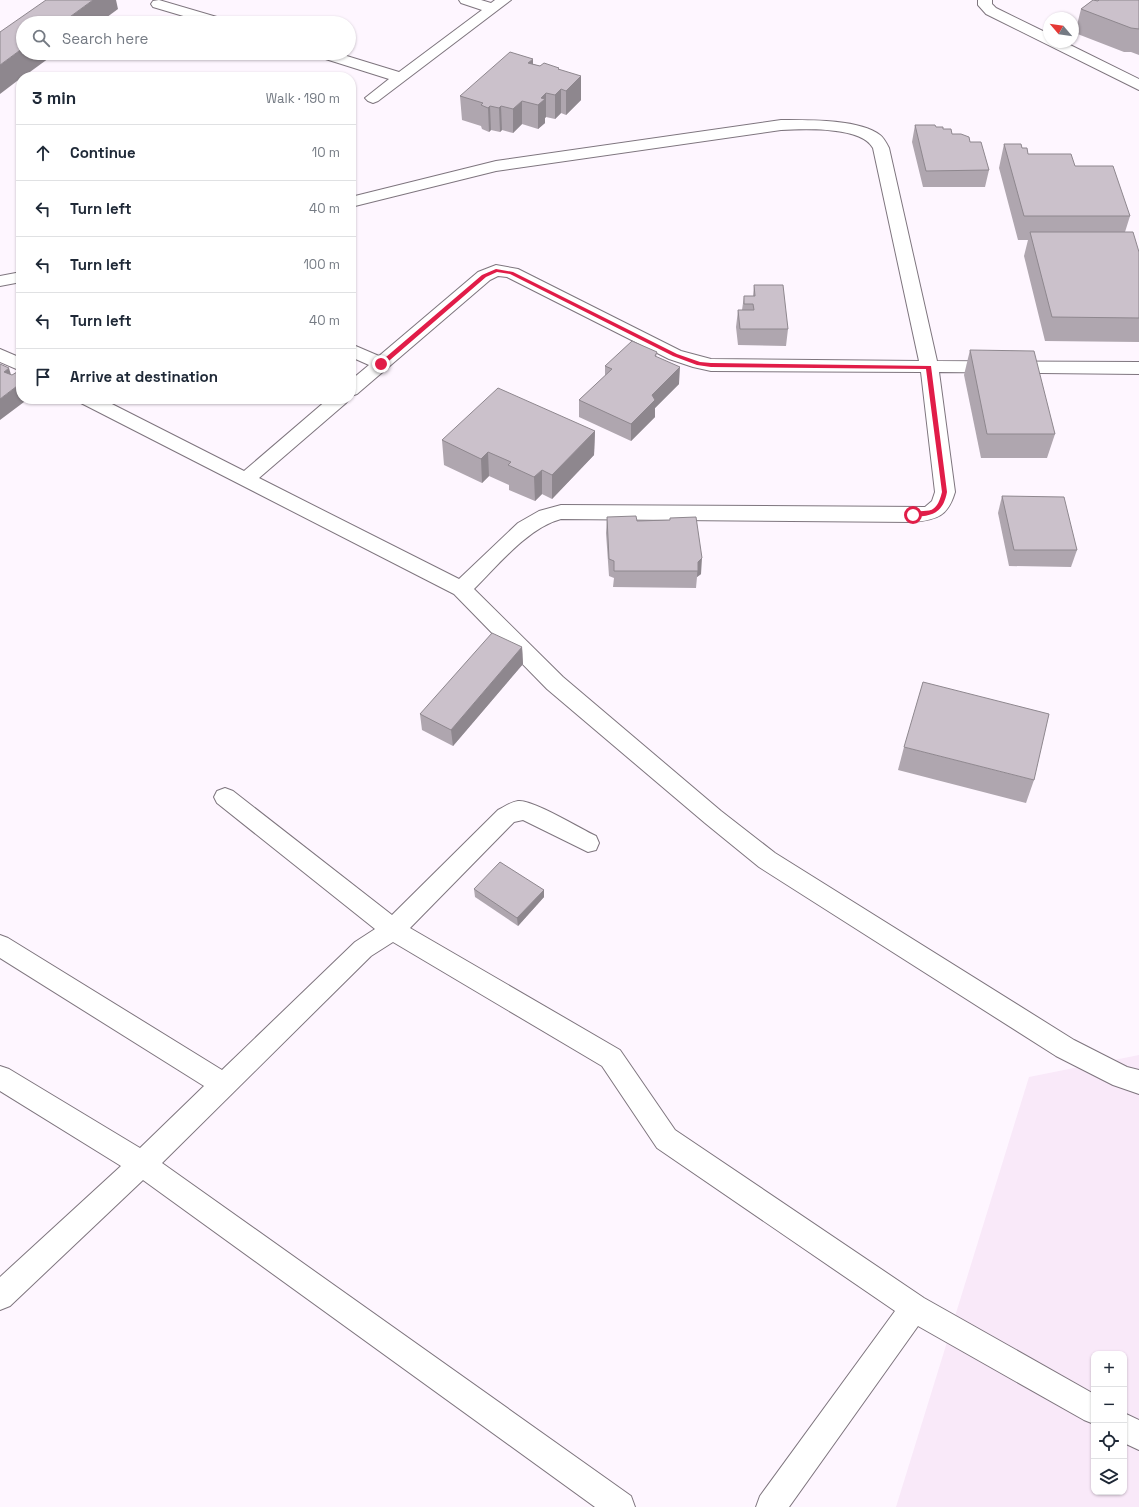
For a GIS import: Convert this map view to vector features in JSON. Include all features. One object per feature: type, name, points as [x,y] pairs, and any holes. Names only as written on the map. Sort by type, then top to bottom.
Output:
[{"type":"street","points":[[466,0],[498,4]]},
{"type":"street","points":[[986,0],[985,5],[991,12],[1043,37]]},
{"type":"street","points":[[158,4],[198,16]]},
{"type":"street","points":[[373,98],[498,4]]},
{"type":"street","points":[[1064,48],[1139,85]]},
{"type":"street","points":[[344,60],[400,77]]},
{"type":"street","points":[[356,201],[496,166],[781,125],[828,126],[865,133],[876,138],[881,148],[929,367],[945,492],[942,503],[935,511],[926,514],[913,515],[561,512],[546,516],[525,528],[461,589]]},
{"type":"street","points":[[356,386],[484,276],[496,270],[512,273],[675,355],[699,363],[711,365],[1139,368]]},
{"type":"street","points":[[0,281],[16,278]]},
{"type":"street","points":[[356,352],[381,364]]},
{"type":"street","points":[[0,354],[16,362]]},
{"type":"street","points":[[96,404],[461,589],[555,683],[713,817],[767,860],[1065,1048],[1122,1077],[1139,1082]]},
{"type":"street","points":[[245,480],[334,404]]},
{"type":"street","points":[[225,797],[393,930],[611,1058],[666,1138],[914,1308],[1091,1408]]},
{"type":"street","points":[[0,1296],[142,1164],[363,949],[393,930],[506,816],[519,810],[535,814],[588,844]]},
{"type":"street","points":[[0,945],[224,1085]]},
{"type":"street","points":[[0,1077],[142,1164],[620,1507]]},
{"type":"street","points":[[770,1507],[914,1308]]},
{"type":"street","points":[[1127,1429],[1139,1436]]},
{"type":"shaded area","points":[[1139,1055],[1139,1507],[896,1507],[1029,1077]]},
{"type":"building","points":[[46,0],[93,0],[71,16],[23,16]]},
{"type":"building","points":[[1093,0],[1139,0],[1139,29],[1131,28],[1081,9]]},
{"type":"building","points":[[16,21],[16,53],[0,65],[0,32]]},
{"type":"building","points":[[510,52],[533,59],[528,63],[540,66],[544,63],[581,76],[566,91],[561,89],[555,95],[546,93],[541,98],[545,99],[538,105],[522,101],[513,109],[501,106],[499,108],[490,106],[488,108],[481,105],[483,103],[460,96]]},
{"type":"building","points":[[915,125],[935,125],[936,127],[943,127],[943,129],[951,129],[952,134],[961,134],[969,137],[970,142],[981,142],[989,170],[926,171]]},
{"type":"building","points":[[1004,144],[1021,144],[1022,148],[1027,148],[1028,154],[1071,154],[1075,166],[1113,166],[1130,216],[1024,216]]},
{"type":"building","points":[[1030,232],[1133,232],[1139,252],[1139,318],[1052,317]]},
{"type":"building","points":[[754,285],[783,285],[788,329],[740,329],[738,310],[754,310],[753,304],[744,304],[744,296],[755,296]]},
{"type":"building","points":[[632,341],[657,352],[655,356],[680,367],[652,395],[655,400],[631,424],[579,400],[612,369],[605,366]]},
{"type":"building","points":[[970,350],[1034,351],[1055,434],[987,434]]},
{"type":"building","points":[[0,364],[9,368],[4,372],[12,375],[16,373],[16,387],[0,399]]},
{"type":"building","points":[[498,388],[595,431],[552,475],[542,470],[534,477],[508,465],[511,462],[488,452],[481,459],[442,440]]},
{"type":"building","points":[[1002,496],[1064,497],[1077,550],[1014,550]]},
{"type":"building","points":[[636,516],[637,521],[670,520],[670,518],[696,517],[702,558],[698,562],[698,571],[614,571],[614,561],[609,559],[607,517]]},
{"type":"building","points":[[492,633],[522,647],[451,730],[420,714]]},
{"type":"building","points":[[923,682],[1049,714],[1034,780],[904,747]]},
{"type":"building","points":[[500,862],[544,890],[517,918],[474,889]]},
{"type":"route","points":[[381,364],[484,276],[496,270],[512,273],[675,355],[699,363],[711,365],[929,367],[945,492],[942,503],[935,511],[926,514],[913,515]]}]
